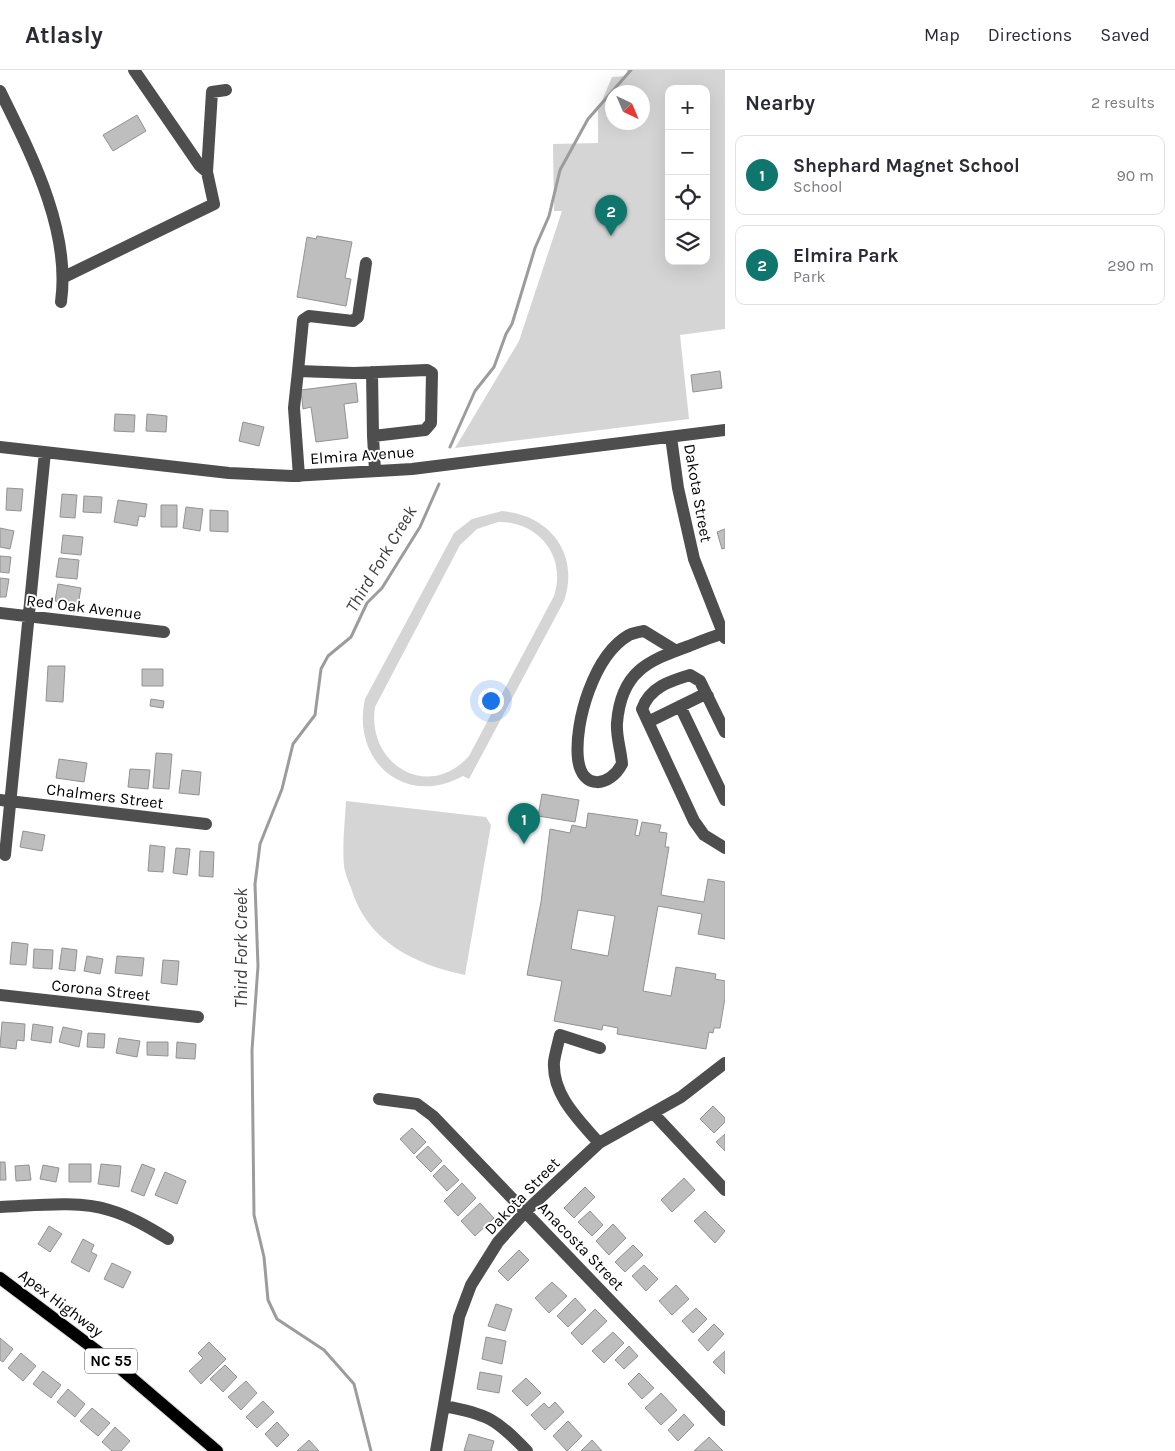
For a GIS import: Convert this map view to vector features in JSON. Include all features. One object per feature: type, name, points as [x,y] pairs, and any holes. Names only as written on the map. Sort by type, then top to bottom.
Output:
[{"type":"main road","name":"Apex Highway","points":[[0,1278],[121,1369],[217,1451]]},
{"type":"street","points":[[134,70],[200,166],[207,172]]},
{"type":"street","points":[[0,90],[26,145],[50,206],[64,277],[61,302]]},
{"type":"street","points":[[64,277],[214,204],[207,172],[212,92],[226,90]]},
{"type":"street","points":[[298,476],[294,408],[303,320],[309,316],[353,321],[358,317],[366,263]]},
{"type":"street","points":[[298,371],[372,372],[427,370],[432,373],[431,424],[425,430],[373,436]]},
{"type":"street","points":[[372,372],[375,471]]},
{"type":"street","name":"Elmira Avenue","points":[[0,447],[229,473],[298,476],[466,463],[725,430]]},
{"type":"street","name":"Dakota Street","points":[[671,437],[678,488],[692,551],[724,634]]},
{"type":"street","points":[[5,855],[5,801],[28,617],[45,452]]},
{"type":"street","name":"Red Oak Avenue","points":[[0,613],[164,632]]},
{"type":"street","points":[[675,650],[644,631],[630,634],[617,645],[594,679],[579,725],[578,760],[584,774],[592,782],[605,782],[617,774],[622,764],[617,722],[626,688],[642,666],[675,650],[724,634]]},
{"type":"street","points":[[725,732],[700,681],[690,676],[676,679],[653,690],[646,698],[642,709],[694,821],[704,835],[725,848]]},
{"type":"street","points":[[648,722],[701,696],[708,696]]},
{"type":"street","points":[[680,706],[725,800]]},
{"type":"street","name":"Chalmers Street","points":[[5,801],[206,824]]},
{"type":"street","name":"Corona Street","points":[[0,995],[198,1017]]},
{"type":"street","points":[[599,1143],[566,1103],[555,1080],[554,1062],[560,1036],[600,1048]]},
{"type":"street","name":"Dakota Street","points":[[436,1451],[458,1318],[464,1300],[487,1258],[525,1212],[599,1143],[697,1086],[725,1063]]},
{"type":"street","name":"Anacosta Street","points":[[379,1099],[417,1104],[426,1110],[725,1420]]},
{"type":"street","points":[[653,1112],[725,1190]]},
{"type":"street","points":[[0,1207],[51,1205],[107,1209],[147,1226],[168,1239]]},
{"type":"street","points":[[444,1406],[479,1413],[487,1417],[506,1429],[527,1451]]},
{"type":"shaded area","points":[[627,70],[725,70],[725,329],[680,335],[689,419],[455,448],[519,341],[562,211],[554,211],[553,144],[598,143],[598,110],[605,94],[605,130],[650,130],[650,85],[609,85],[612,77],[627,76]]},
{"type":"shaded area","points":[[502,511],[519,514],[534,520],[547,529],[557,540],[564,553],[568,568],[568,584],[564,601],[469,779],[463,776],[442,784],[421,786],[403,782],[387,773],[375,759],[366,742],[363,721],[365,699],[454,533],[472,519]],"holes":[[[498,522],[512,523],[537,534],[553,555],[557,581],[554,596],[469,756],[453,769],[436,776],[419,776],[403,770],[390,760],[380,745],[375,727],[375,707],[460,545],[477,529]]]},
{"type":"shaded area","points":[[346,801],[486,817],[491,825],[465,975],[410,957],[380,936],[368,922],[358,907],[344,869],[343,842]]},
{"type":"building","points":[[137,115],[146,131],[113,151],[103,135]]},
{"type":"building","points":[[317,236],[352,242],[345,278],[351,279],[346,306],[297,297],[307,237],[316,239]]},
{"type":"building","points":[[720,371],[722,388],[693,392],[691,375]]},
{"type":"building","points":[[356,383],[358,402],[344,404],[348,438],[316,442],[311,407],[303,409],[301,390]]},
{"type":"building","points":[[115,414],[135,415],[134,432],[114,431]]},
{"type":"building","points":[[147,414],[167,416],[166,432],[146,431]]},
{"type":"building","points":[[243,422],[264,427],[259,446],[239,441]]},
{"type":"building","points":[[7,488],[23,489],[21,511],[6,510]]},
{"type":"building","points":[[62,494],[77,495],[75,518],[60,517]]},
{"type":"building","points":[[84,496],[102,497],[101,513],[83,512]]},
{"type":"building","points":[[118,500],[147,504],[145,517],[139,516],[137,526],[114,522]]},
{"type":"building","points":[[161,505],[177,505],[177,527],[161,527]]},
{"type":"building","points":[[186,507],[203,509],[200,531],[183,528]]},
{"type":"building","points":[[210,510],[228,511],[228,532],[210,531]]},
{"type":"building","points":[[0,528],[14,531],[10,549],[0,547]]},
{"type":"building","points":[[725,529],[725,548],[722,549],[717,532]]},
{"type":"building","points":[[63,535],[83,537],[81,555],[61,553]]},
{"type":"building","points":[[0,556],[11,557],[9,573],[0,572]]},
{"type":"building","points":[[59,558],[79,560],[77,579],[56,577]]},
{"type":"building","points":[[0,578],[9,579],[6,597],[0,597]]},
{"type":"building","points":[[58,584],[81,588],[78,605],[55,601]]},
{"type":"building","points":[[48,666],[65,666],[63,702],[46,701]]},
{"type":"building","points":[[142,669],[163,669],[163,686],[142,686]]},
{"type":"building","points":[[151,699],[164,701],[163,708],[150,706]]},
{"type":"building","points":[[156,753],[172,754],[169,789],[153,788]]},
{"type":"building","points":[[59,759],[87,763],[84,782],[56,778]]},
{"type":"building","points":[[130,769],[150,770],[148,789],[128,787]]},
{"type":"building","points":[[182,770],[201,772],[199,795],[179,793]]},
{"type":"building","points":[[542,794],[579,800],[575,822],[538,816]]},
{"type":"building","points":[[588,813],[638,820],[635,835],[639,836],[642,822],[661,825],[659,832],[667,833],[665,847],[669,847],[661,895],[704,902],[708,879],[725,882],[725,939],[698,934],[702,914],[658,906],[643,991],[671,996],[676,967],[716,974],[715,979],[725,981],[725,998],[720,1028],[714,1028],[713,1033],[709,1032],[706,1049],[617,1034],[618,1028],[603,1025],[602,1030],[554,1021],[562,981],[527,975],[541,902],[550,829],[570,833],[572,825],[586,828]],"holes":[[[578,910],[615,916],[608,956],[571,949]]]},
{"type":"building","points":[[23,831],[45,835],[42,851],[20,847]]},
{"type":"building","points":[[150,845],[165,847],[163,872],[148,871]]},
{"type":"building","points":[[176,848],[190,849],[187,875],[173,873]]},
{"type":"building","points":[[200,851],[214,852],[213,877],[199,876]]},
{"type":"building","points":[[12,942],[28,944],[26,965],[10,964]]},
{"type":"building","points":[[62,948],[77,950],[75,971],[59,969]]},
{"type":"building","points":[[34,949],[53,950],[52,969],[33,968]]},
{"type":"building","points":[[87,956],[103,959],[100,974],[84,971]]},
{"type":"building","points":[[117,956],[144,958],[142,976],[115,973]]},
{"type":"building","points":[[163,960],[179,961],[177,985],[161,983]]},
{"type":"building","points":[[2,1022],[25,1024],[24,1041],[17,1040],[16,1049],[0,1047]]},
{"type":"building","points":[[33,1024],[53,1027],[51,1043],[31,1040]]},
{"type":"building","points":[[63,1027],[82,1031],[79,1047],[59,1042]]},
{"type":"building","points":[[88,1033],[105,1034],[104,1048],[87,1047]]},
{"type":"building","points":[[119,1038],[140,1041],[137,1057],[116,1053]]},
{"type":"building","points":[[147,1042],[168,1042],[168,1056],[147,1055]]},
{"type":"building","points":[[177,1042],[196,1044],[195,1059],[176,1058]]},
{"type":"building","points":[[713,1106],[725,1118],[725,1122],[714,1133],[700,1119]]},
{"type":"building","points":[[412,1128],[426,1142],[414,1154],[400,1139]]},
{"type":"building","points":[[725,1134],[725,1151],[716,1142]]},
{"type":"building","points":[[428,1146],[442,1161],[431,1172],[416,1157]]},
{"type":"building","points":[[0,1162],[5,1162],[6,1180],[0,1180]]},
{"type":"building","points":[[69,1164],[91,1164],[91,1182],[69,1182]]},
{"type":"building","points":[[101,1164],[121,1166],[119,1187],[98,1184]]},
{"type":"building","points":[[142,1164],[155,1169],[144,1196],[131,1191]]},
{"type":"building","points":[[29,1165],[31,1180],[16,1181],[15,1166]]},
{"type":"building","points":[[43,1165],[59,1168],[56,1182],[40,1179]]},
{"type":"building","points":[[444,1165],[459,1180],[447,1191],[433,1176]]},
{"type":"building","points":[[165,1172],[186,1181],[177,1204],[155,1195]]},
{"type":"building","points":[[684,1178],[695,1190],[672,1212],[661,1200]]},
{"type":"building","points":[[462,1183],[476,1198],[458,1216],[444,1201]]},
{"type":"building","points":[[585,1187],[595,1197],[574,1218],[564,1208]]},
{"type":"building","points":[[480,1203],[494,1218],[475,1236],[461,1221]]},
{"type":"building","points":[[590,1211],[603,1225],[592,1236],[578,1222]]},
{"type":"building","points":[[705,1211],[725,1231],[715,1243],[694,1221]]},
{"type":"building","points":[[613,1224],[626,1238],[609,1255],[596,1241]]},
{"type":"building","points":[[49,1226],[62,1234],[50,1252],[38,1244]]},
{"type":"building","points":[[83,1239],[94,1245],[91,1252],[97,1255],[89,1272],[71,1262]]},
{"type":"building","points":[[633,1245],[643,1255],[625,1272],[615,1262]]},
{"type":"building","points":[[519,1250],[529,1260],[508,1281],[498,1271]]},
{"type":"building","points":[[112,1263],[131,1272],[123,1288],[104,1279]]},
{"type":"building","points":[[644,1265],[658,1279],[646,1291],[632,1276]]},
{"type":"building","points":[[552,1282],[567,1296],[549,1313],[535,1298]]},
{"type":"building","points":[[676,1285],[689,1299],[672,1315],[659,1301]]},
{"type":"building","points":[[575,1298],[586,1310],[568,1327],[557,1316]]},
{"type":"building","points":[[496,1304],[512,1309],[505,1331],[488,1326]]},
{"type":"building","points":[[696,1308],[707,1319],[693,1333],[682,1321]]},
{"type":"building","points":[[595,1309],[607,1321],[582,1345],[571,1333]]},
{"type":"building","points":[[714,1324],[724,1334],[708,1351],[698,1340]]},
{"type":"building","points":[[613,1332],[624,1343],[604,1363],[592,1351]]},
{"type":"building","points":[[486,1337],[506,1341],[502,1364],[482,1359]]},
{"type":"building","points":[[0,1338],[13,1349],[3,1362],[0,1360]]},
{"type":"building","points":[[209,1342],[226,1359],[201,1384],[189,1371],[203,1358],[198,1353]]},
{"type":"building","points":[[629,1346],[638,1356],[624,1369],[615,1360]]},
{"type":"building","points":[[725,1351],[725,1374],[713,1362]]},
{"type":"building","points":[[21,1353],[36,1366],[23,1381],[8,1368]]},
{"type":"building","points":[[225,1365],[237,1377],[223,1392],[210,1379]]},
{"type":"building","points":[[43,1371],[61,1385],[51,1398],[33,1384]]},
{"type":"building","points":[[480,1372],[502,1376],[499,1393],[477,1389]]},
{"type":"building","points":[[639,1373],[654,1388],[642,1399],[628,1384]]},
{"type":"building","points":[[526,1378],[541,1393],[527,1406],[512,1391]]},
{"type":"building","points":[[246,1381],[257,1393],[241,1410],[228,1397]]},
{"type":"building","points":[[68,1389],[85,1404],[75,1417],[57,1402]]},
{"type":"building","points":[[661,1393],[677,1410],[661,1425],[645,1408]]},
{"type":"building","points":[[263,1401],[274,1412],[257,1428],[246,1417]]},
{"type":"building","points":[[555,1402],[564,1412],[545,1430],[531,1415],[544,1403],[549,1408]]},
{"type":"building","points":[[92,1408],[110,1423],[98,1436],[80,1421]]},
{"type":"building","points":[[684,1414],[694,1425],[678,1441],[668,1430]]},
{"type":"building","points":[[568,1421],[582,1436],[567,1451],[553,1436]]},
{"type":"building","points":[[277,1422],[289,1435],[277,1447],[265,1434]]},
{"type":"building","points":[[115,1427],[130,1441],[121,1451],[112,1451],[102,1442]]},
{"type":"building","points":[[469,1434],[494,1441],[491,1451],[464,1451]]},
{"type":"building","points":[[709,1437],[723,1451],[694,1451]]},
{"type":"building","points":[[309,1440],[319,1451],[297,1451]]},
{"type":"building","points":[[592,1440],[602,1451],[581,1451]]},
{"type":"waterway","name":"Third Fork Creek","points":[[450,447],[475,391],[494,367],[506,334],[512,324],[535,248],[549,216],[560,170],[588,119],[631,70]]},
{"type":"waterway","name":"Third Fork Creek","points":[[371,1451],[354,1384],[324,1350],[277,1319],[268,1300],[264,1257],[254,1215],[252,1050],[258,966],[255,884],[260,844],[282,789],[293,744],[315,715],[321,669],[328,656],[351,637],[367,603],[382,588],[420,527],[439,484]]},
{"type":"place","name":"Elmira Park","points":[[611,236]]},
{"type":"place","name":"Shephard Magnet School","points":[[524,844]]}]
